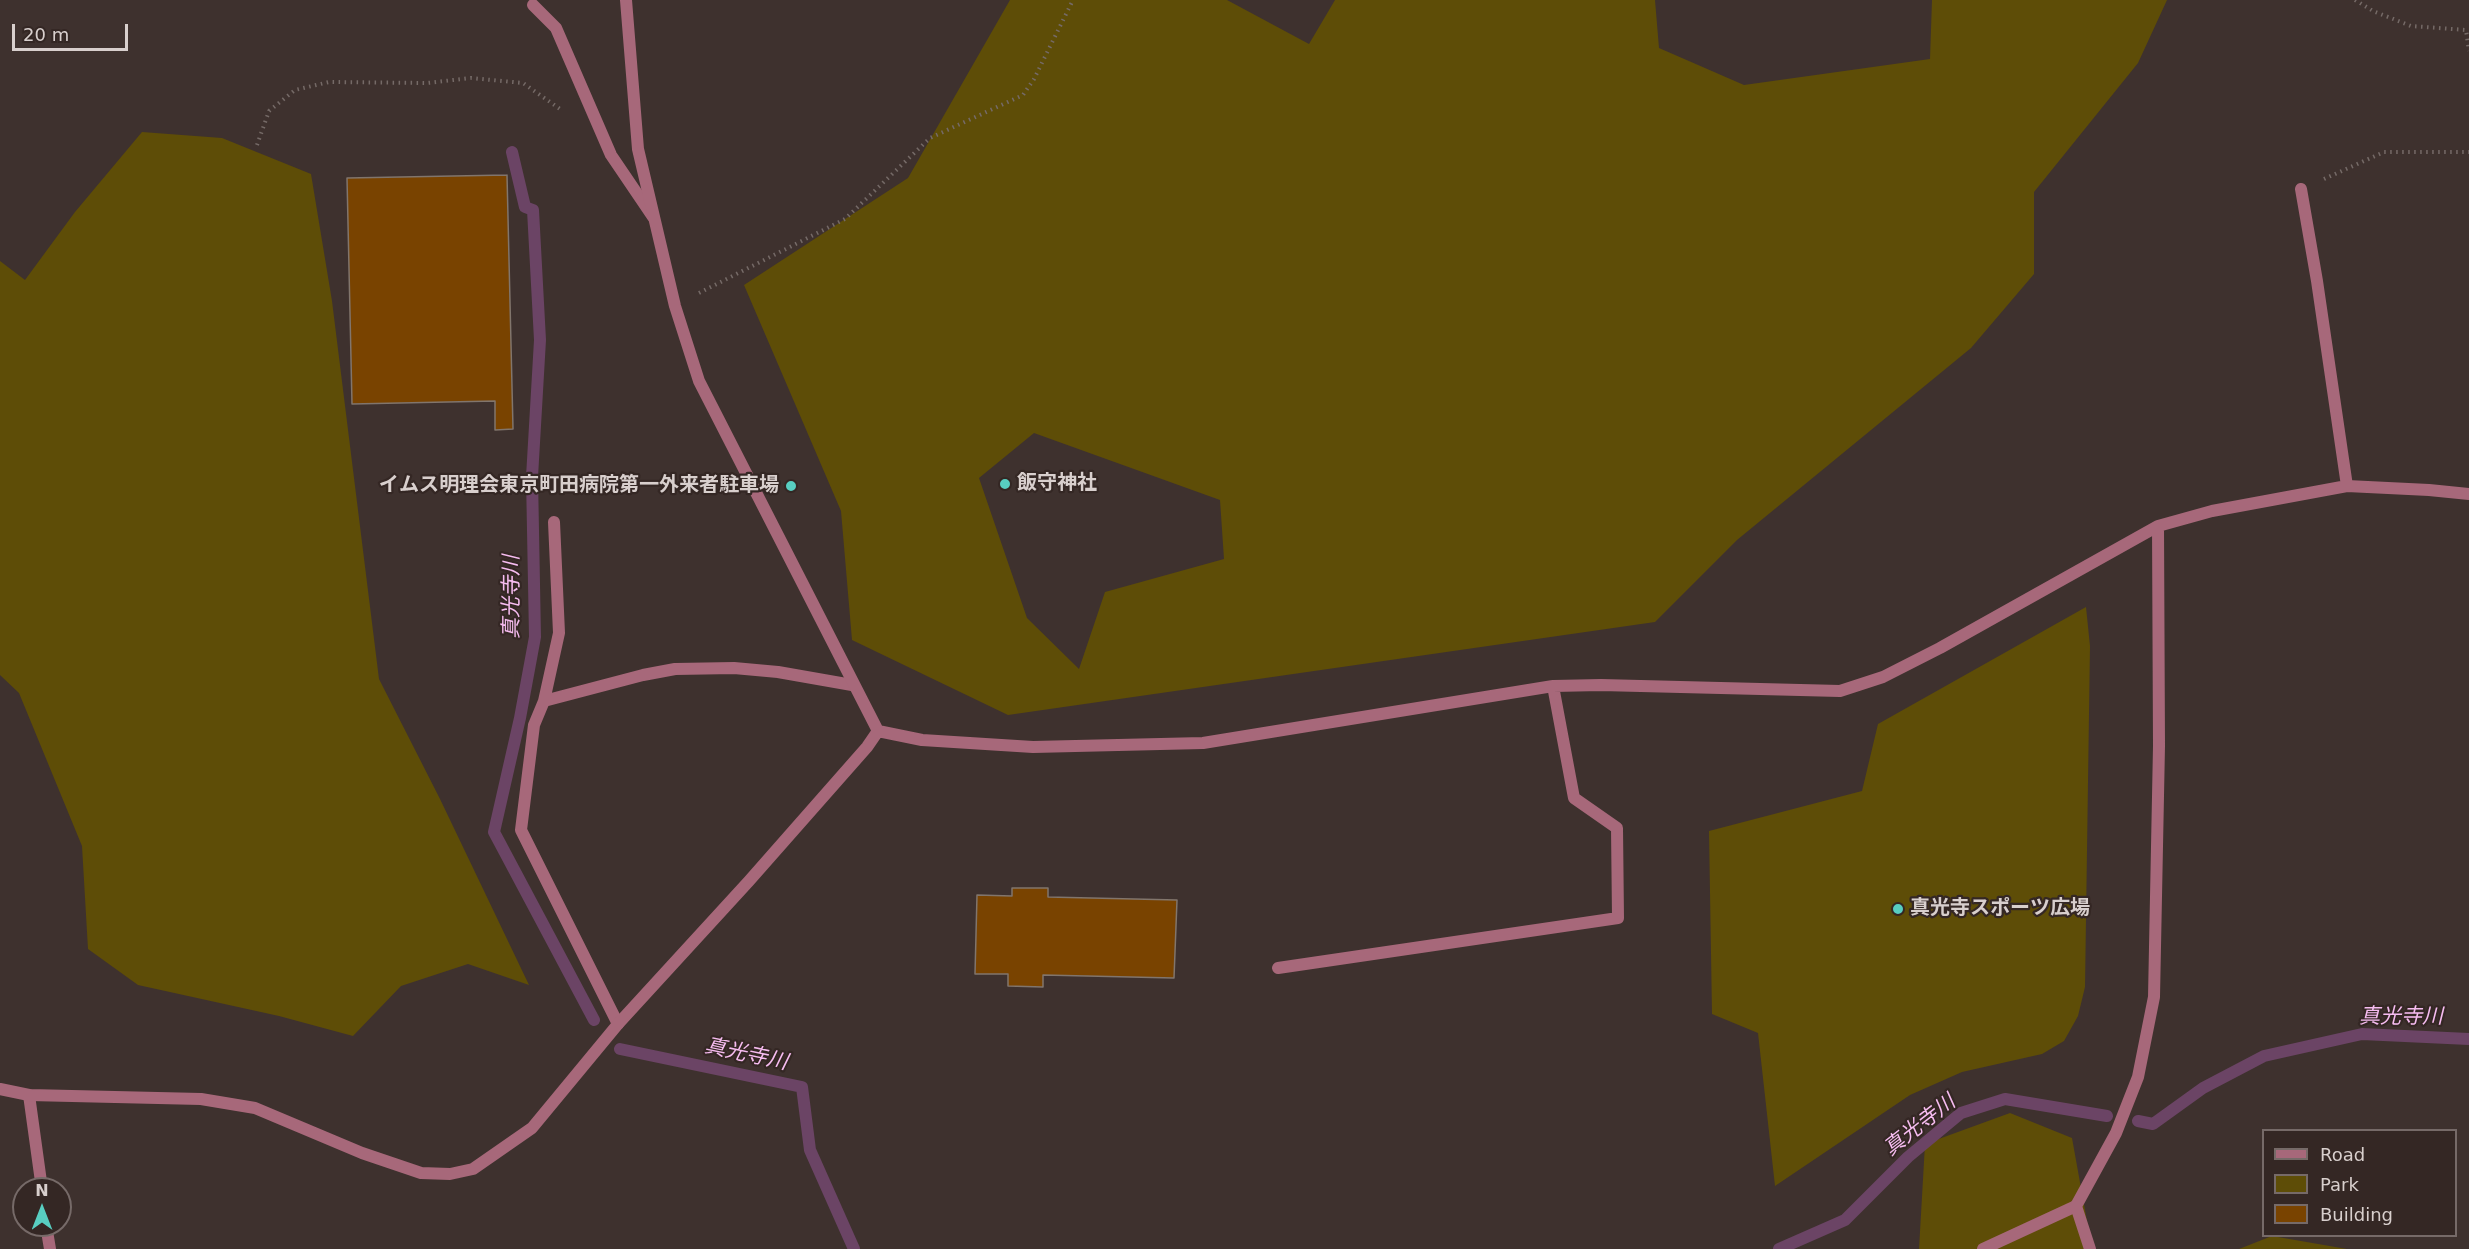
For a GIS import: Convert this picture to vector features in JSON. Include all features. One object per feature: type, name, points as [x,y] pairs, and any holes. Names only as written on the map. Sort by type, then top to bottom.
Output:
[{"type":"street","points":[[626,0],[638,149],[675,306],[699,381],[753,484],[852,685],[878,731],[922,740],[1033,747],[1203,743],[1553,686],[1602,685],[1840,691],[1892,672],[2006,613],[2068,575],[2158,526],[2212,511],[2347,486],[2469,494]]},
{"type":"street","points":[[533,5],[556,28],[611,155],[653,218]]},
{"type":"street","points":[[2301,189],[2318,280],[2347,486]]},
{"type":"street","points":[[554,522],[559,633],[544,701],[534,725],[521,830],[618,1024]]},
{"type":"street","points":[[1983,1249],[2076,1206],[2116,1133],[2138,1077],[2154,997],[2159,746],[2158,526]]},
{"type":"street","points":[[544,701],[675,669],[734,668],[778,672],[852,685]]},
{"type":"street","points":[[1278,968],[1618,918],[1617,828],[1574,798],[1553,686]]},
{"type":"street","points":[[0,1089],[29,1095],[201,1099],[255,1108],[362,1153],[421,1173],[450,1174],[473,1169],[532,1128],[618,1024],[867,747],[878,731]]},
{"type":"street","points":[[29,1095],[40,1177]]},
{"type":"street","points":[[2076,1206],[2090,1249]]},
{"type":"path","points":[[675,306],[844,219],[930,138],[1023,95],[1034,79],[1073,0]]},
{"type":"path","points":[[2355,0],[2373,11],[2411,26],[2466,30],[2469,51]]},
{"type":"path","points":[[257,145],[269,111],[295,90],[329,82],[427,83],[471,78],[523,83],[559,108],[564,116]]},
{"type":"path","points":[[2301,189],[2384,152],[2469,152]]},
{"type":"green space","points":[[1010,0],[1227,0],[1309,44],[1335,0],[1655,0],[1659,48],[1744,85],[1930,59],[1932,0],[2167,0],[2138,63],[2034,192],[2034,274],[1971,348],[1737,540],[1655,622],[1008,715],[852,640],[841,511],[744,285],[908,178]],"holes":[[[1034,433],[1220,500],[1224,559],[1105,592],[1079,669],[1027,618],[979,478]]]},
{"type":"green space","points":[[142,132],[222,138],[311,174],[332,301],[379,679],[440,799],[529,985],[468,964],[401,986],[353,1036],[279,1016],[138,985],[88,949],[82,846],[19,693],[0,675],[0,261],[25,280],[75,212]]},
{"type":"green space","name":"真光寺スポーツ広場","points":[[2086,607],[2090,646],[2085,987],[2078,1016],[2064,1041],[2042,1054],[1962,1072],[1910,1095],[1775,1186],[1758,1033],[1712,1014],[1709,831],[1862,791],[1878,724]]},
{"type":"green space","points":[[2010,1113],[2072,1138],[2092,1249],[1919,1249],[1925,1144]]},
{"type":"green space","points":[[2269,1237],[2278,1237],[2347,1249],[2239,1249]]},
{"type":"building","points":[[507,175],[513,429],[495,430],[495,401],[352,404],[347,178]]},
{"type":"building","points":[[1012,888],[1048,888],[1048,897],[1177,900],[1174,978],[1043,975],[1043,987],[1008,986],[1008,974],[975,974],[977,895],[1012,896]]},
{"type":"waterway","name":"真光寺川","points":[[512,152],[525,207],[533,210],[540,340],[532,477],[535,637],[520,718],[494,832],[594,1020]]},
{"type":"waterway","name":"真光寺川","points":[[2138,1121],[2153,1124],[2203,1088],[2264,1056],[2362,1034],[2469,1039]]},
{"type":"waterway","name":"真光寺川","points":[[620,1049],[802,1087],[810,1150],[854,1249]]},
{"type":"waterway","name":"真光寺川","points":[[1779,1249],[1845,1220],[1908,1157],[1961,1113],[2005,1099],[2107,1116]]},
{"type":"place","name":"飯守神社","points":[[1005,484]]},
{"type":"place","name":"イムス明理会東京町田病院第一外来者駐車場","points":[[791,486]]},
{"type":"place","name":"真光寺スポーツ広場","points":[[1898,909]]}]
